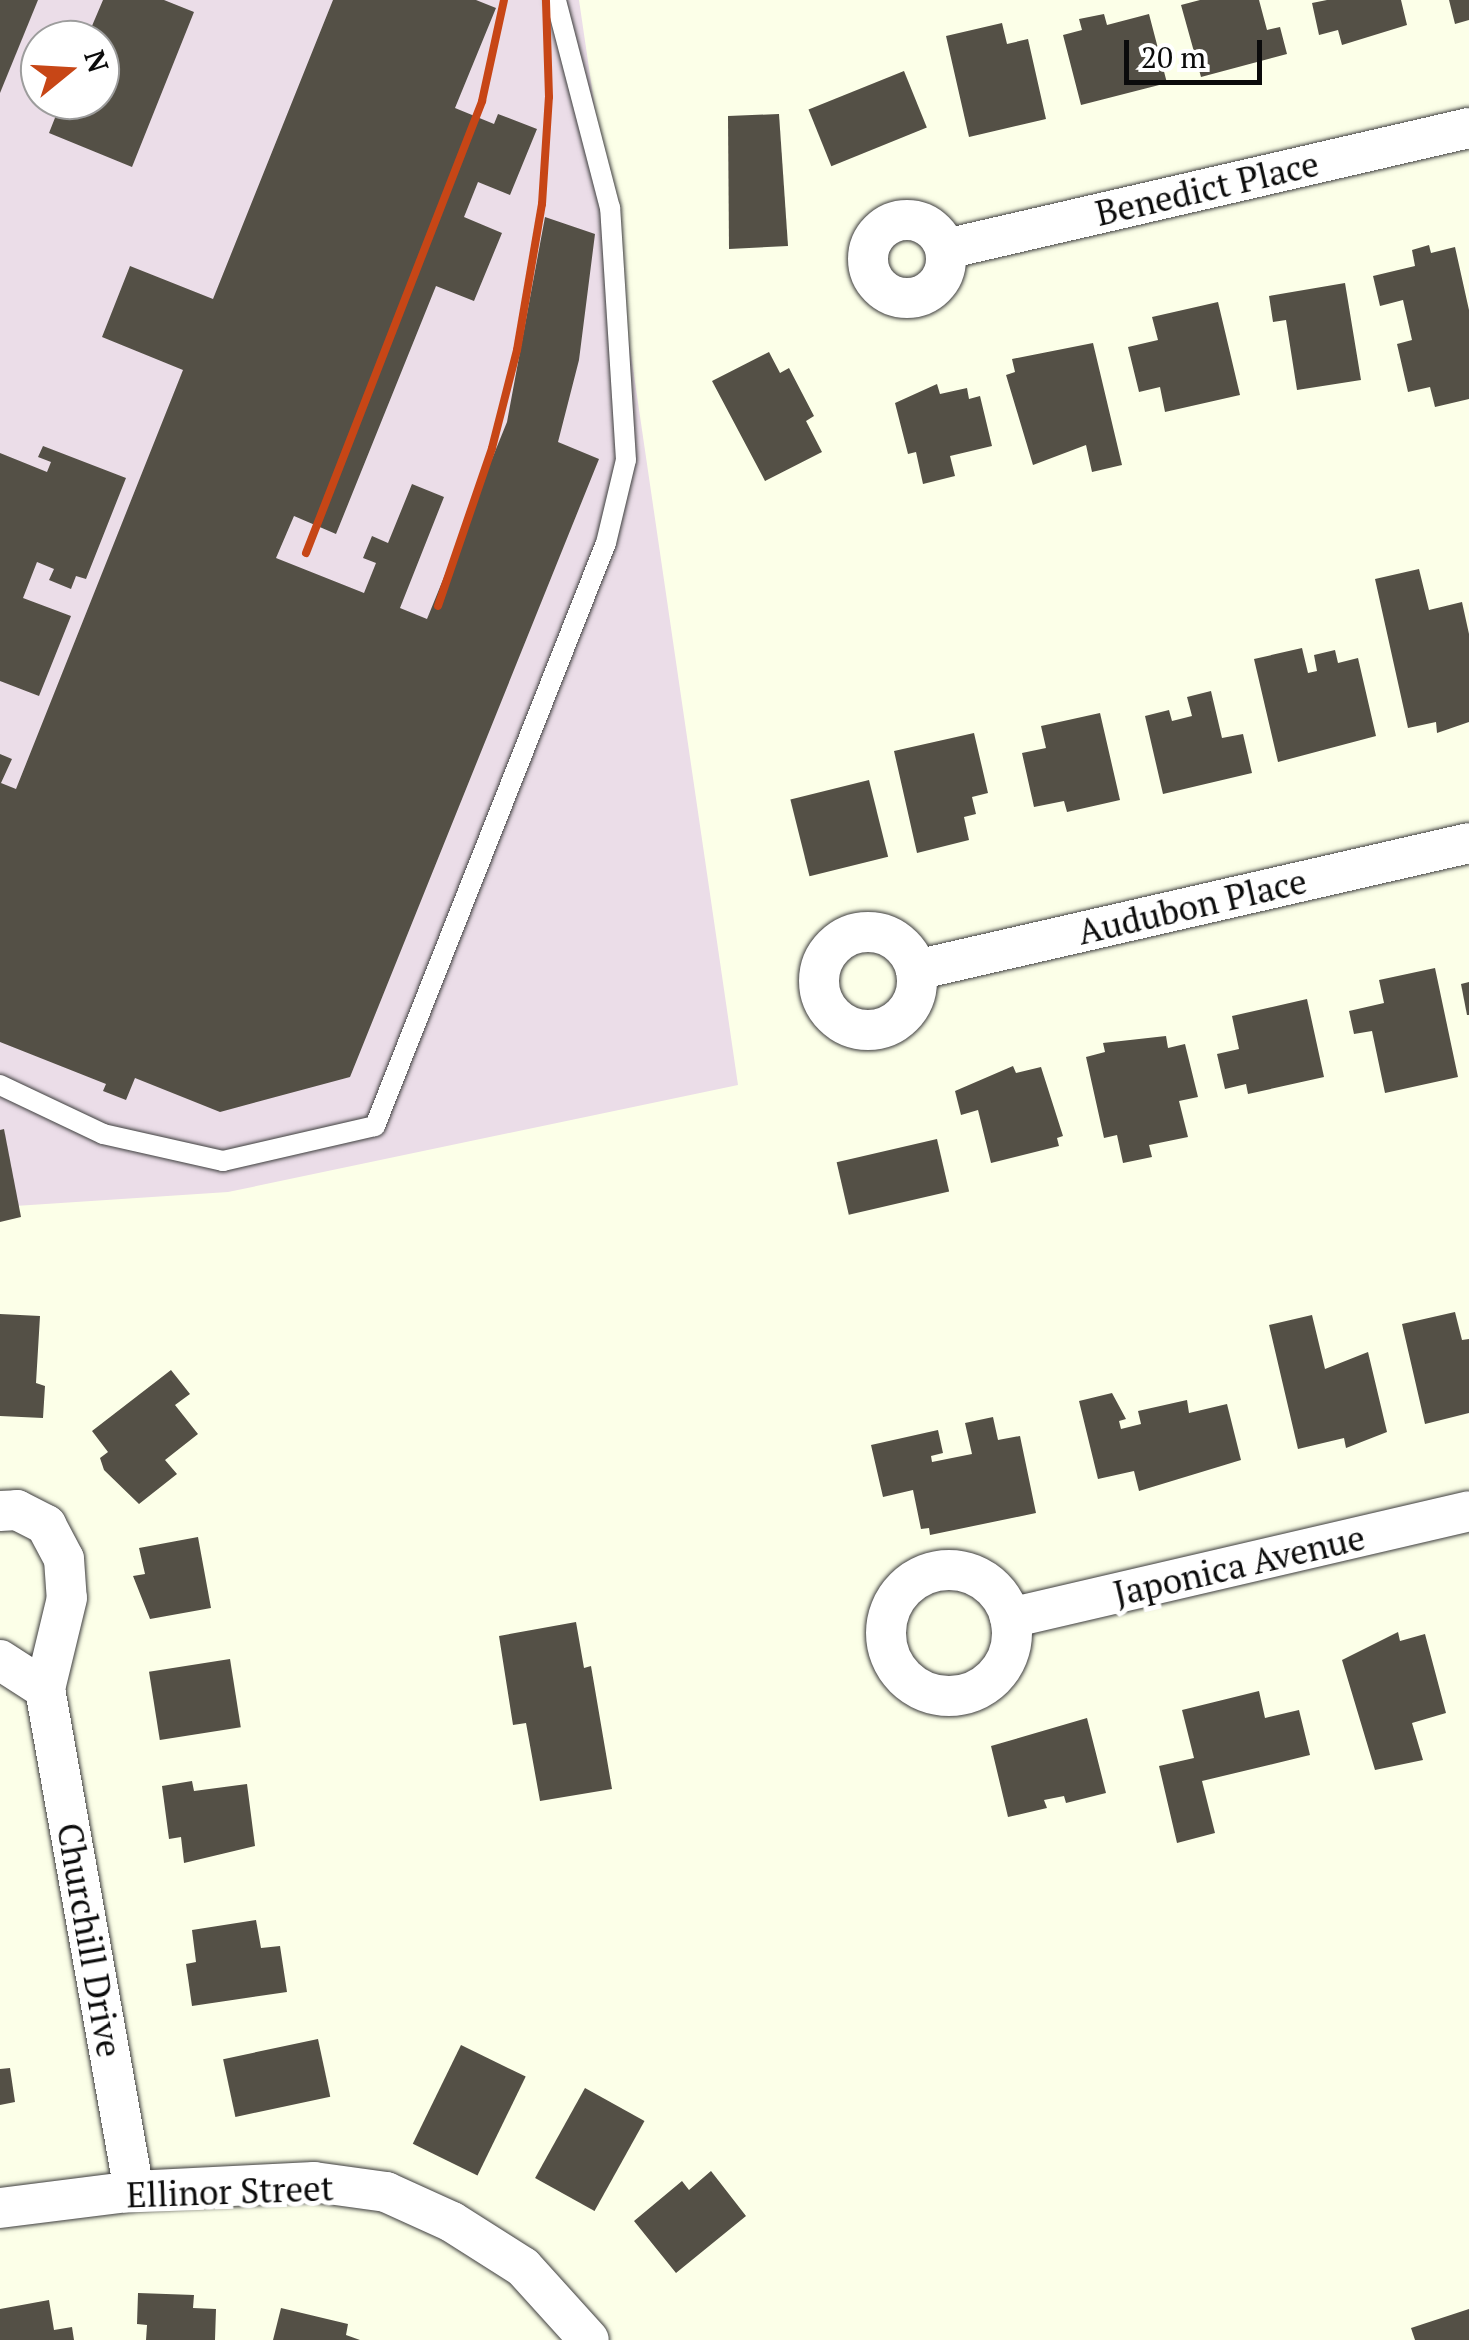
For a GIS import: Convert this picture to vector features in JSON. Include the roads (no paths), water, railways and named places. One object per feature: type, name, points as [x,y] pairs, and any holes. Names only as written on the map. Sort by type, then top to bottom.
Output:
[{"type":"street","name":"Benedict Place","points":[[946,249],[1469,128]]},
{"type":"street","name":"Audubon Place","points":[[916,970],[1469,843]]},
{"type":"street","name":"Churchill Drive","points":[[0,1510],[17,1510],[46,1524],[64,1559],[67,1598],[45,1689],[134,2191]]},
{"type":"street","name":"Japonica Avenue","points":[[1010,1618],[1469,1511]]},
{"type":"street","points":[[0,1660],[45,1689]]},
{"type":"street","name":"Ellinor Street","points":[[0,2208],[134,2191],[314,2182],[386,2192],[452,2222],[523,2267],[589,2340]]},
{"type":"lane","points":[[0,1085],[103,1134],[223,1161],[376,1126],[606,544],[626,460],[610,208],[556,0]]},
{"type":"railway","points":[[306,553],[482,101],[504,0]]},
{"type":"railway","points":[[438,606],[492,448],[517,350],[542,204],[549,97],[546,0]]}]
